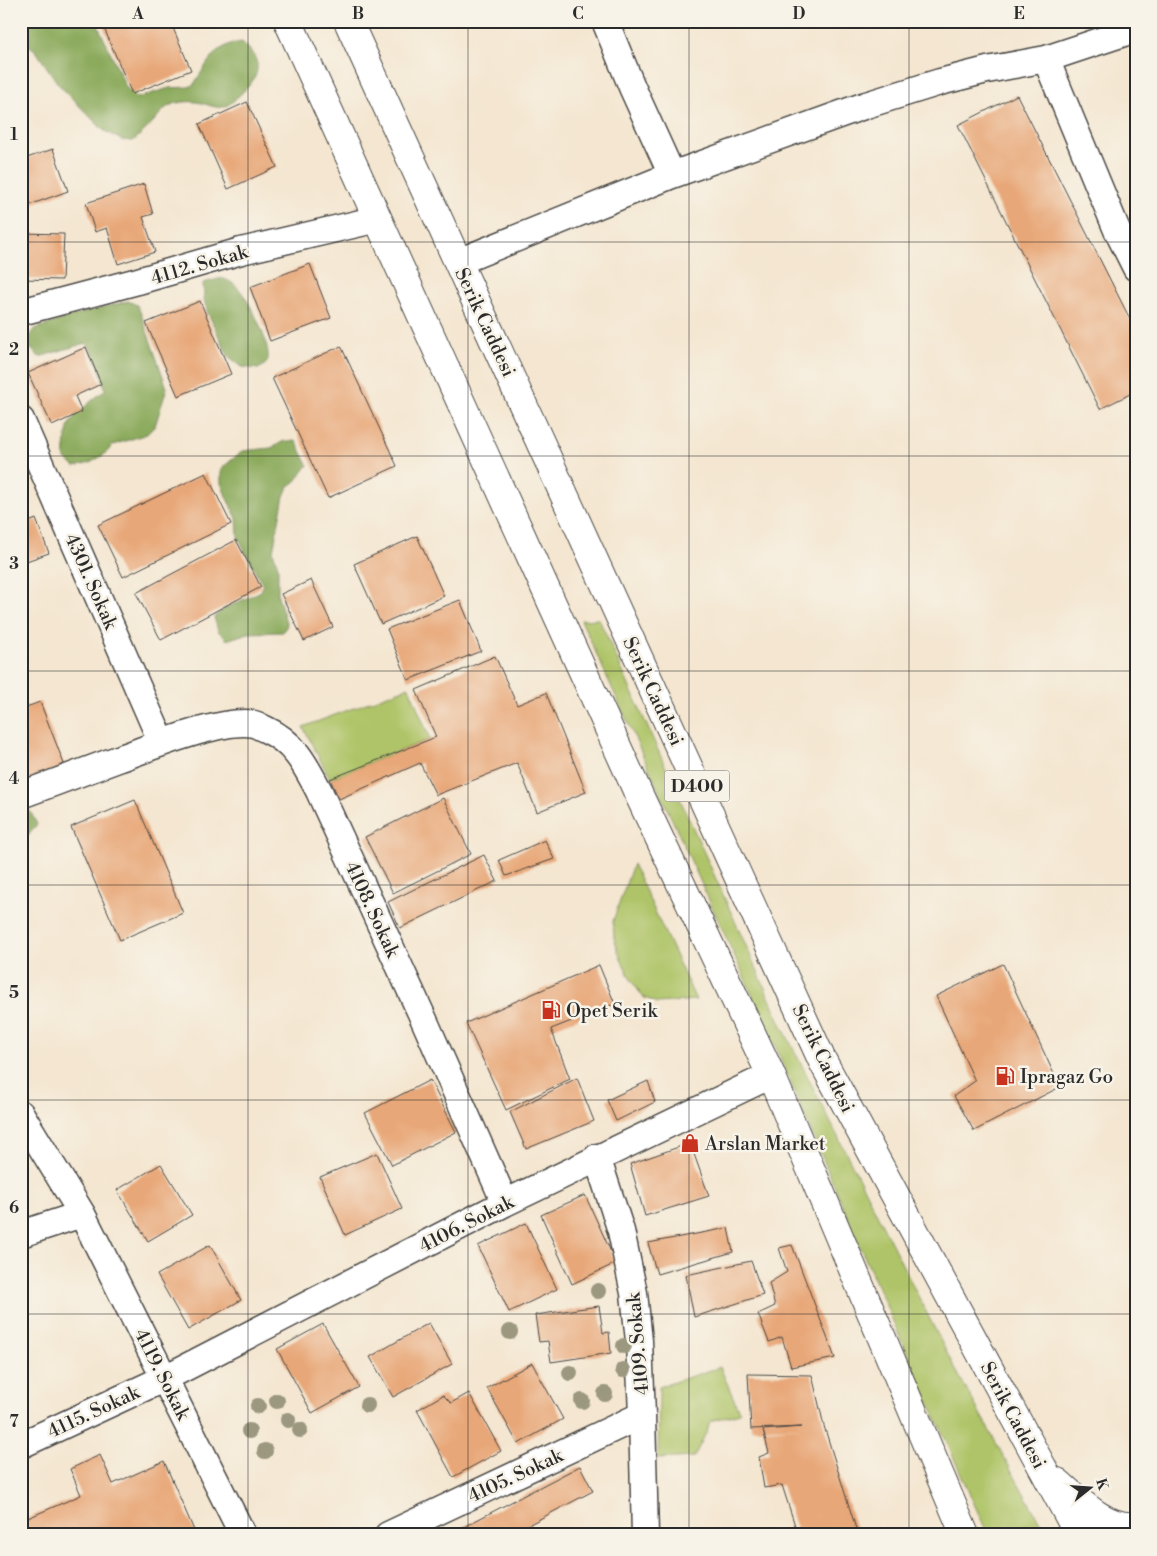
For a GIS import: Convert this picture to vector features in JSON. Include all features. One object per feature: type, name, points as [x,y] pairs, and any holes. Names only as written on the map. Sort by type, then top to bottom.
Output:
[{"type":"highway","name":"D400","points":[[288,21],[639,795],[771,1075],[965,1535]]},
{"type":"highway","name":"Serik Caddesi","points":[[348,21],[822,1060],[1079,1535]]},
{"type":"highway","points":[[1044,1471],[1098,1517],[1128,1527],[1136,1526]]},
{"type":"street","points":[[605,21],[632,87],[672,175]]},
{"type":"street","points":[[458,262],[672,175],[866,105],[940,82],[987,70],[1046,59],[1136,29]]},
{"type":"street","points":[[1046,59],[1117,230],[1136,268]]},
{"type":"street","name":"4112. Sokak","points":[[21,312],[241,251],[378,220]]},
{"type":"street","name":"4301. Sokak","points":[[21,420],[162,743]]},
{"type":"street","name":"4108. Sokak","points":[[21,794],[162,743],[204,730],[233,724],[254,724],[288,743],[304,762],[417,1004],[505,1202]]},
{"type":"street","name":"4106. Sokak","points":[[165,1378],[505,1202],[771,1075]]},
{"type":"street","name":"4119. Sokak","points":[[21,1114],[82,1214],[243,1535]]},
{"type":"street","name":"4109. Sokak","points":[[597,1157],[621,1231],[634,1293],[639,1341],[646,1535]]},
{"type":"street","points":[[21,1234],[82,1214]]},
{"type":"street","name":"4115. Sokak","points":[[21,1445],[165,1378]]},
{"type":"street","name":"4105. Sokak","points":[[388,1535],[642,1415]]},
{"type":"green space","points":[[21,21],[96,21],[126,87],[137,98],[169,88],[189,87],[194,84],[217,51],[230,44],[242,42],[249,49],[256,61],[257,72],[244,91],[226,106],[215,107],[193,102],[175,104],[165,109],[133,141],[121,140],[103,130],[58,84],[36,51],[21,39]]},
{"type":"green space","points":[[222,278],[235,285],[243,294],[253,311],[266,342],[268,360],[266,364],[258,369],[242,367],[228,356],[207,311],[203,283]]},
{"type":"green space","points":[[128,301],[137,305],[140,311],[167,388],[155,426],[147,434],[113,445],[105,454],[90,463],[75,467],[65,459],[67,430],[76,415],[105,390],[103,379],[93,353],[86,343],[39,357],[30,348],[27,339],[35,329],[78,314]]},
{"type":"green space","points":[[284,441],[296,441],[308,465],[296,481],[288,487],[284,496],[273,551],[278,567],[278,596],[287,625],[283,632],[248,633],[227,640],[218,631],[214,617],[224,609],[261,591],[263,586],[238,537],[237,518],[221,483],[221,469],[242,451],[271,448]]},
{"type":"green space","points":[[599,619],[783,1028],[952,1363],[1047,1535],[988,1535],[864,1256],[771,1036],[581,620]]},
{"type":"green space","points":[[409,687],[430,739],[330,779],[303,727]]},
{"type":"green space","points":[[21,809],[30,811],[37,824],[21,842]]},
{"type":"green space","points":[[633,864],[696,1000],[657,1003],[643,997],[631,980],[620,957],[614,938],[613,921]]},
{"type":"green space","points":[[720,1367],[740,1413],[710,1421],[694,1457],[658,1459],[659,1387]]},
{"type":"building","points":[[101,21],[170,21],[191,70],[132,94]]},
{"type":"building","points":[[798,21],[821,21],[821,22],[799,27]]},
{"type":"building","points":[[1017,95],[1136,331],[1136,391],[1100,409],[958,125]]},
{"type":"building","points":[[247,102],[277,167],[228,189],[199,124]]},
{"type":"building","points":[[53,149],[68,191],[21,208],[21,160]]},
{"type":"building","points":[[144,184],[153,214],[143,217],[155,252],[118,264],[107,228],[95,232],[86,203]]},
{"type":"building","points":[[21,233],[64,234],[62,280],[21,279]]},
{"type":"building","points":[[310,264],[331,318],[270,341],[250,287]]},
{"type":"building","points":[[200,301],[231,374],[178,396],[146,323]]},
{"type":"building","points":[[341,346],[397,466],[328,498],[272,378]]},
{"type":"building","points":[[86,347],[101,384],[75,396],[82,412],[52,426],[28,373]]},
{"type":"building","points":[[206,473],[231,524],[123,577],[98,525]]},
{"type":"building","points":[[21,482],[28,498],[21,501]]},
{"type":"building","points":[[36,519],[49,553],[21,563],[21,525]]},
{"type":"building","points":[[417,536],[444,596],[381,624],[354,564]]},
{"type":"building","points":[[236,540],[261,587],[161,640],[136,593]]},
{"type":"building","points":[[311,580],[333,627],[304,641],[281,594]]},
{"type":"building","points":[[460,600],[481,651],[408,680],[387,629]]},
{"type":"building","points":[[495,656],[517,705],[546,693],[586,792],[537,812],[517,763],[436,795],[420,763],[339,799],[330,779],[436,737],[416,690]]},
{"type":"building","points":[[40,702],[66,769],[21,785],[21,709]]},
{"type":"building","points":[[443,798],[471,854],[393,893],[365,837]]},
{"type":"building","points":[[135,800],[183,913],[120,940],[71,827]]},
{"type":"building","points":[[545,840],[554,859],[506,876],[499,860]]},
{"type":"building","points":[[484,855],[497,881],[400,928],[388,902]]},
{"type":"building","points":[[1003,964],[1060,1087],[974,1131],[954,1096],[975,1081],[936,996]]},
{"type":"building","points":[[599,965],[615,1004],[551,1029],[570,1079],[506,1110],[466,1023]]},
{"type":"building","points":[[577,1078],[594,1121],[526,1149],[510,1112]]},
{"type":"building","points":[[430,1080],[456,1132],[392,1165],[365,1113]]},
{"type":"building","points":[[648,1081],[655,1102],[616,1121],[607,1100]]},
{"type":"building","points":[[690,1143],[709,1196],[645,1216],[630,1164]]},
{"type":"building","points":[[377,1153],[402,1209],[345,1235],[320,1177]]},
{"type":"building","points":[[161,1164],[192,1215],[148,1241],[117,1190]]},
{"type":"building","points":[[585,1195],[616,1263],[572,1284],[541,1215]]},
{"type":"building","points":[[526,1223],[557,1289],[509,1312],[478,1246]]},
{"type":"building","points":[[728,1228],[733,1252],[657,1274],[648,1243]]},
{"type":"building","points":[[210,1245],[241,1300],[188,1330],[157,1275]]},
{"type":"building","points":[[792,1245],[835,1358],[791,1367],[782,1337],[769,1342],[758,1314],[775,1306],[769,1283],[787,1272],[779,1248]]},
{"type":"building","points":[[751,1261],[763,1295],[694,1317],[686,1275]]},
{"type":"building","points":[[599,1306],[603,1333],[609,1332],[611,1353],[551,1362],[548,1341],[539,1342],[535,1315]]},
{"type":"building","points":[[429,1323],[452,1364],[393,1397],[370,1357]]},
{"type":"building","points":[[323,1324],[359,1387],[312,1413],[277,1349]]},
{"type":"building","points":[[532,1363],[563,1419],[518,1444],[487,1388]]},
{"type":"building","points":[[748,1374],[812,1375],[824,1426],[858,1535],[798,1535],[782,1485],[764,1488],[759,1457],[769,1453],[763,1430],[801,1427],[751,1429]]},
{"type":"building","points":[[469,1393],[501,1451],[453,1477],[417,1410],[443,1395],[451,1403]]},
{"type":"building","points":[[100,1455],[113,1484],[164,1461],[196,1535],[21,1535],[21,1521],[81,1495],[70,1469]]},
{"type":"building","points":[[580,1466],[593,1491],[509,1535],[448,1535]]},
{"type":"place","name":"Opet Serik","points":[[551,1010]]},
{"type":"place","name":"Ipragaz Go","points":[[1005,1076]]},
{"type":"place","name":"Arslan Market","points":[[690,1143]]}]
